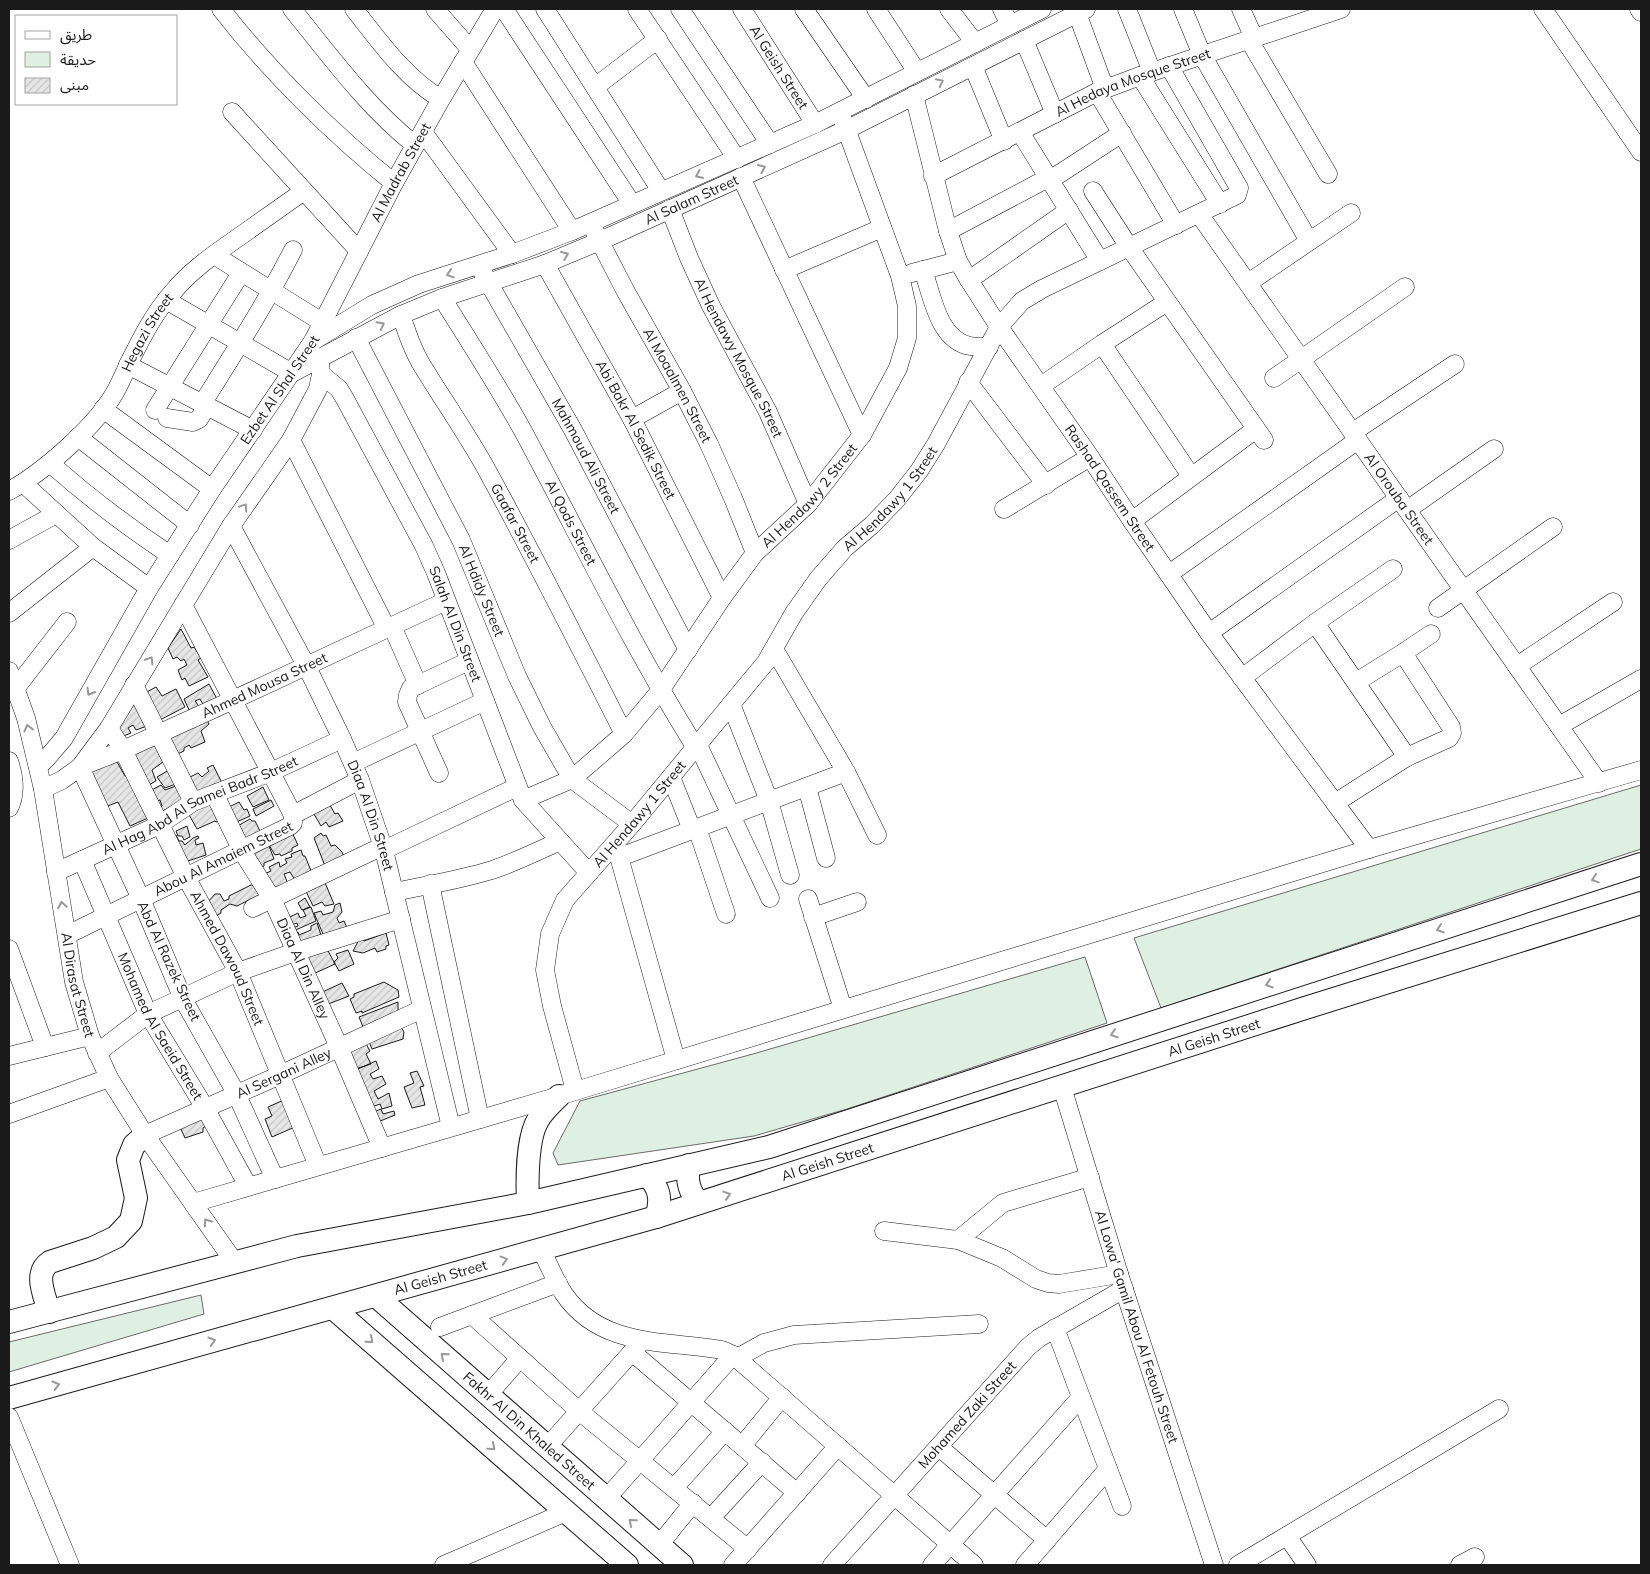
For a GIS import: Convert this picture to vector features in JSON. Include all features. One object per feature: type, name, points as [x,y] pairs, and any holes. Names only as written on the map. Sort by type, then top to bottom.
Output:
[{"type":"main road","points":[[9,1322],[297,1246],[528,1203],[769,1147],[1641,864]]},
{"type":"main road","name":"Al Geish Street","points":[[9,1398],[656,1217],[1641,903]]},
{"type":"main road","points":[[1295,976],[1305,1009]]},
{"type":"main road","points":[[528,1203],[527,1175],[532,1135],[538,1120],[567,1093]]},
{"type":"main road","points":[[49,1312],[40,1273],[44,1266],[50,1262],[93,1248],[116,1237],[131,1221],[136,1198],[128,1160],[134,1145],[146,1134]]},
{"type":"main road","points":[[689,1166],[687,1175],[688,1186],[692,1196],[699,1203]]},
{"type":"main road","points":[[647,1175],[655,1183],[660,1194],[660,1206],[656,1217]]},
{"type":"main road","name":"Fakhr Al Din Khaled Street","points":[[376,1296],[682,1565]]},
{"type":"main road","points":[[333,1308],[627,1565]]},
{"type":"street","points":[[222,9],[282,79],[363,158],[394,183]]},
{"type":"street","points":[[292,9],[376,110],[395,128],[419,138],[512,254]]},
{"type":"street","points":[[354,9],[384,46],[415,79],[441,99]]},
{"type":"street","points":[[436,9],[572,231]]},
{"type":"street","name":"Al Madrab Street","points":[[312,341],[394,183],[441,99],[495,9]]},
{"type":"street","points":[[504,9],[632,204]]},
{"type":"street","points":[[637,9],[737,159]]},
{"type":"street","points":[[680,9],[770,144]]},
{"type":"street","name":"Al Geish Street","points":[[742,9],[815,124]]},
{"type":"street","points":[[804,9],[866,99]]},
{"type":"street","points":[[876,9],[917,72]]},
{"type":"street","points":[[950,9],[975,43]]},
{"type":"street","points":[[1002,9],[1010,25]]},
{"type":"street","name":"Al Salam Street","points":[[312,341],[372,306],[419,284],[512,254],[572,231],[815,124],[1042,9]]},
{"type":"street","points":[[1127,9],[1146,74],[1220,204]]},
{"type":"street","points":[[1184,9],[1202,55],[1309,241]]},
{"type":"street","points":[[1241,9],[1251,39],[1328,174]]},
{"type":"street","name":"Al Hedaya Mosque Street","points":[[933,176],[1101,90],[1251,39],[1301,15],[1341,9]]},
{"type":"street","points":[[1543,9],[1641,152]]},
{"type":"street","points":[[552,11],[594,87],[661,191]]},
{"type":"street","points":[[1081,11],[1101,90],[1122,133],[1176,225]]},
{"type":"street","name":"Al Salam Street","points":[[292,373],[320,366],[356,338],[401,315],[442,298],[545,264],[846,130],[1081,11]]},
{"type":"street","points":[[594,87],[658,39]]},
{"type":"street","points":[[1024,40],[1055,114]]},
{"type":"street","points":[[973,66],[1004,141]]},
{"type":"street","name":"Al Hendawy 1 Street","points":[[567,1093],[545,970],[550,934],[565,900],[589,873],[617,850],[632,824],[766,662],[794,613],[818,579],[844,548],[872,525],[897,499],[919,472],[999,327],[1022,301],[1042,289],[1234,197],[1239,192],[1169,66]]},
{"type":"street","name":"Rashad Qassem Street","points":[[914,95],[948,231],[958,261],[969,280],[999,327],[1209,632],[1369,849]]},
{"type":"street","points":[[232,112],[359,251]]},
{"type":"street","name":"Al Hendawy 2 Street","points":[[253,908],[383,848],[520,794],[572,778],[624,734],[660,691],[722,598],[755,553],[808,504],[862,435],[898,368],[907,338],[907,306],[900,276],[840,112]]},
{"type":"street","points":[[1020,132],[1100,261]]},
{"type":"street","points":[[948,231],[1049,179],[1122,133]]},
{"type":"street","points":[[741,177],[862,435]]},
{"type":"street","name":"Hegazi Street","points":[[16,487],[50,463],[104,409],[114,396],[128,364],[166,300],[184,280],[214,255],[304,190]]},
{"type":"street","points":[[1093,191],[1129,247],[1260,434],[1191,476],[1132,521]]},
{"type":"street","name":"Al Hendawy Mosque Street","points":[[670,209],[711,306],[768,412],[808,504]]},
{"type":"street","points":[[969,280],[1069,210]]},
{"type":"street","points":[[1248,283],[1351,213]]},
{"type":"street","name":"Al Orouba Street","points":[[1199,214],[1599,783]]},
{"type":"street","name":"Al Moaalmen Street","points":[[591,223],[639,317],[682,391],[725,480],[755,553]]},
{"type":"street","points":[[784,270],[882,228]]},
{"type":"street","points":[[241,273],[170,386],[161,414],[193,422],[199,419],[205,405],[272,291],[293,250]]},
{"type":"street","points":[[214,255],[322,322]]},
{"type":"street","points":[[900,276],[958,261]]},
{"type":"street","name":"Abi Bakr Al Sedik Street","points":[[545,264],[632,419],[722,598]]},
{"type":"street","name":"Mahmoud Ali Street","points":[[478,265],[572,430],[688,650]]},
{"type":"street","points":[[923,270],[940,320],[947,332],[956,340],[968,346],[989,347]]},
{"type":"street","points":[[1274,378],[1405,287]]},
{"type":"street","name":"Al Qods Street","points":[[442,298],[522,429],[660,691],[697,746],[770,898]]},
{"type":"street","points":[[166,300],[292,373]]},
{"type":"street","points":[[1041,386],[1167,302]]},
{"type":"street","name":"Gaafar Street","points":[[401,315],[410,341],[423,367],[489,474],[558,603],[624,734]]},
{"type":"street","name":"Al Hdidy Street","points":[[356,338],[461,540],[517,676],[542,727],[572,778],[632,824]]},
{"type":"street","name":"Ezbet Al Shal Street","points":[[43,790],[62,780],[80,767],[109,728],[231,526],[291,440],[318,389],[320,366],[312,341]]},
{"type":"street","name":"Ezbet Al Shal Street","points":[[38,767],[64,738],[149,588],[312,341]]},
{"type":"street","points":[[1102,344],[1191,476]]},
{"type":"street","points":[[128,364],[253,430]]},
{"type":"street","points":[[1169,574],[1455,364]]},
{"type":"street","name":"Salah Al Din Street","points":[[320,366],[345,399],[424,546],[520,794],[589,873]]},
{"type":"street","points":[[968,382],[1046,485]]},
{"type":"street","points":[[632,419],[682,391]]},
{"type":"street","points":[[104,409],[212,490]]},
{"type":"street","points":[[78,437],[190,525]]},
{"type":"street","points":[[291,440],[418,684]]},
{"type":"street","points":[[1209,632],[1403,504],[1494,449]]},
{"type":"street","points":[[1004,508],[1046,485],[1090,457]]},
{"type":"street","points":[[50,463],[88,496],[170,556]]},
{"type":"street","points":[[16,487],[56,514],[94,547],[149,588]]},
{"type":"street","points":[[9,540],[56,514]]},
{"type":"street","name":"Diaa Al Din Street","points":[[231,526],[307,666],[360,780],[383,848],[451,1127]]},
{"type":"street","points":[[1438,608],[1553,527]]},
{"type":"street","points":[[9,613],[94,547]]},
{"type":"street","points":[[1242,678],[1393,568]]},
{"type":"street","name":"Ahmed Mousa Street","points":[[80,767],[123,750],[446,601]]},
{"type":"street","points":[[1517,666],[1613,602]]},
{"type":"street","name":"Abou Al Amaiem Street","points":[[67,935],[242,850],[293,823],[292,815],[183,605]]},
{"type":"street","points":[[15,689],[67,622]]},
{"type":"street","points":[[1315,623],[1407,758]]},
{"type":"street","points":[[1356,682],[1431,634]]},
{"type":"street","points":[[774,649],[846,772],[877,835]]},
{"type":"street","points":[[1335,803],[1407,758],[1449,738],[1452,733],[1451,727],[1403,653]]},
{"type":"street","points":[[439,773],[408,702],[408,695],[411,688],[469,660]]},
{"type":"street","name":"Al Dirasat Street","points":[[9,671],[26,718],[38,767],[74,982],[90,1036],[109,1078],[235,1263]]},
{"type":"street","points":[[1559,726],[1641,679]]},
{"type":"street","points":[[134,685],[193,802]]},
{"type":"street","points":[[353,763],[485,701]]},
{"type":"street","points":[[731,704],[769,801],[790,875]]},
{"type":"street","name":"Ahmed Dawoud Street","points":[[109,728],[123,750],[159,825],[238,972],[318,1166]]},
{"type":"street","name":"Al Hag Abd Al Samei Badr Street","points":[[56,872],[159,825],[193,802],[270,772],[342,739]]},
{"type":"street","points":[[9,761],[14,788],[9,808]]},
{"type":"street","name":"Abd Al Razek Street","points":[[80,767],[141,899],[184,999],[236,1093],[276,1178]]},
{"type":"street","points":[[194,1202],[567,1093],[1369,849],[1641,770]]},
{"type":"street","points":[[676,1060],[617,850],[694,829],[846,772]]},
{"type":"street","points":[[671,777],[694,829],[726,914]]},
{"type":"street","points":[[292,815],[360,780]]},
{"type":"street","points":[[807,787],[826,858]]},
{"type":"street","name":"Diaa Al Din Alley","points":[[215,795],[242,850],[272,899],[382,1148]]},
{"type":"street","points":[[394,892],[492,870],[560,841]]},
{"type":"street","name":"Mohamed Al Saeid Street","points":[[82,860],[148,1014],[205,1108],[248,1186]]},
{"type":"street","points":[[430,884],[480,1118]]},
{"type":"street","points":[[808,899],[843,1009]]},
{"type":"street","points":[[813,917],[857,902]]},
{"type":"street","points":[[97,1053],[148,1014],[184,999],[238,972],[401,919]]},
{"type":"street","points":[[9,948],[45,1047]]},
{"type":"street","name":"Al Sergani Alley","points":[[146,1134],[280,1075],[422,1009]]},
{"type":"street","points":[[9,1056],[90,1036]]},
{"type":"street","points":[[9,1114],[109,1078]]},
{"type":"street","name":"Al Lowa' Gamil Abou Al Fetouh Street","points":[[1062,1087],[1122,1282],[1214,1565]]},
{"type":"street","points":[[958,1240],[1003,1203],[1090,1177]]},
{"type":"street","points":[[884,1231],[958,1240],[1002,1258],[1036,1279],[1048,1283],[1122,1282]]},
{"type":"street","points":[[541,1250],[564,1294],[579,1311],[597,1325],[637,1346],[691,1402],[797,1493]]},
{"type":"street","name":"Mohamed Zaki Street","points":[[832,1565],[1028,1347],[1122,1282]]},
{"type":"street","points":[[440,1328],[558,1283]]},
{"type":"street","points":[[472,1315],[579,1411],[748,1549]]},
{"type":"street","points":[[606,1499],[691,1402],[735,1356],[764,1343],[794,1335],[979,1324]]},
{"type":"street","points":[[1055,1328],[1122,1506]]},
{"type":"street","points":[[547,1447],[637,1346],[713,1348],[722,1350],[735,1356],[974,1565]]},
{"type":"street","points":[[488,1395],[520,1358]]},
{"type":"street","points":[[742,1446],[782,1397]]},
{"type":"street","points":[[932,1565],[1081,1397]]},
{"type":"street","points":[[1238,1565],[1499,1409]]},
{"type":"street","points":[[9,1417],[70,1565]]},
{"type":"street","points":[[674,1488],[725,1431]]},
{"type":"street","points":[[734,1565],[838,1446]]},
{"type":"street","points":[[939,1447],[1047,1540]]},
{"type":"street","points":[[711,1518],[762,1462]]},
{"type":"street","points":[[1025,1565],[1108,1469]]},
{"type":"street","points":[[659,1545],[693,1504]]},
{"type":"street","points":[[444,1565],[566,1512]]},
{"type":"street","points":[[1287,1536],[1307,1565]]},
{"type":"green space","points":[[1641,785],[1641,849],[1161,1008],[1134,938]]},
{"type":"green space","points":[[1085,957],[1107,1023],[847,1109],[754,1136],[558,1165],[553,1153],[580,1101],[753,1054]]},
{"type":"green space","points":[[201,1295],[204,1314],[9,1372],[9,1342]]},
{"type":"building","points":[[181,629],[191,648],[194,647],[201,658],[198,660],[208,677],[189,686],[185,678],[182,680],[178,670],[187,665],[184,659],[181,661],[177,657],[173,659],[168,648]]},
{"type":"building","points":[[209,684],[217,699],[204,706],[200,699],[195,701],[201,709],[191,714],[184,699]]},
{"type":"building","points":[[156,687],[162,696],[176,689],[185,707],[156,722],[143,694]]},
{"type":"building","points":[[131,697],[147,726],[136,730],[133,725],[128,728],[131,733],[116,739],[110,729]]},
{"type":"building","points":[[205,716],[209,724],[201,731],[205,742],[191,748],[189,745],[184,748],[184,751],[173,756],[163,736]]},
{"type":"building","points":[[154,741],[161,752],[159,754],[163,762],[152,770],[156,781],[145,787],[125,754]]},
{"type":"building","points":[[111,750],[121,751],[117,762],[125,776],[134,773],[148,818],[130,826],[118,802],[100,809],[89,761]]},
{"type":"building","points":[[213,765],[222,783],[216,787],[215,784],[208,787],[195,797],[186,779],[198,773],[202,777],[209,771],[207,768]]},
{"type":"building","points":[[169,770],[176,784],[165,788],[157,777]]},
{"type":"building","points":[[161,785],[165,790],[176,786],[184,800],[157,814],[156,810],[162,806],[160,800],[153,803],[148,792]]},
{"type":"building","points":[[263,787],[269,800],[253,807],[247,796]]},
{"type":"building","points":[[212,800],[220,821],[215,821],[197,829],[188,813]]},
{"type":"building","points":[[271,800],[274,806],[256,816],[253,809]]},
{"type":"building","points":[[327,800],[335,814],[338,813],[343,821],[329,827],[326,822],[321,826],[311,809]]},
{"type":"building","points":[[239,802],[244,810],[247,809],[250,816],[232,824],[229,807]]},
{"type":"building","points":[[250,819],[255,821],[261,833],[240,843],[234,828]]},
{"type":"building","points":[[187,826],[190,837],[184,840],[182,836],[178,836],[176,831]]},
{"type":"building","points":[[290,828],[298,845],[292,848],[292,851],[281,856],[280,854],[275,855],[269,845]]},
{"type":"building","points":[[321,833],[323,836],[326,835],[331,846],[335,845],[342,852],[345,859],[325,866],[314,838]]},
{"type":"building","points":[[176,835],[179,841],[182,841],[185,845],[198,836],[199,838],[195,840],[196,845],[203,843],[206,855],[182,863],[173,836]]},
{"type":"building","points":[[269,846],[274,859],[264,863],[264,866],[257,870],[248,854]]},
{"type":"building","points":[[301,850],[312,873],[295,880],[290,872],[284,874],[288,884],[272,891],[264,874],[271,871],[269,867],[279,862],[280,867],[287,863],[285,859],[292,857],[291,854]]},
{"type":"building","points":[[323,878],[334,904],[325,906],[322,902],[313,906],[304,887]]},
{"type":"building","points":[[251,885],[254,886],[259,895],[237,906],[230,904],[214,917],[207,903],[215,894],[220,894],[224,901],[229,899],[229,896]]},
{"type":"building","points":[[305,898],[310,907],[302,910],[298,903]]},
{"type":"building","points":[[340,903],[342,912],[337,918],[339,923],[344,921],[348,930],[326,941],[314,913],[321,911],[323,915],[333,912],[335,905]]},
{"type":"building","points":[[311,907],[316,921],[291,932],[289,929],[298,926],[297,923],[287,927],[284,920],[298,913],[300,918],[306,916],[303,910]]},
{"type":"building","points":[[317,923],[321,935],[296,945],[291,935],[298,932],[299,935],[311,930],[311,926]]},
{"type":"building","points":[[386,933],[389,945],[386,946],[386,949],[377,952],[375,948],[363,953],[353,951],[361,936],[364,941]]},
{"type":"building","points":[[325,945],[335,964],[311,975],[301,958]]},
{"type":"building","points":[[348,950],[354,964],[339,971],[334,962],[338,958],[336,954]]},
{"type":"building","points":[[384,982],[398,990],[399,997],[362,1013],[362,1011],[356,1013],[350,999],[354,997],[354,994]]},
{"type":"building","points":[[342,983],[349,996],[323,1006],[318,994]]},
{"type":"building","points":[[398,1002],[398,1013],[395,1017],[404,1032],[403,1039],[372,1049],[359,1017]]},
{"type":"building","points":[[365,1042],[370,1051],[366,1054],[371,1064],[352,1070],[344,1051]]},
{"type":"building","points":[[376,1061],[379,1069],[370,1074],[373,1079],[382,1076],[386,1084],[374,1091],[378,1099],[389,1093],[392,1106],[382,1109],[380,1104],[366,1109],[351,1072]]},
{"type":"building","points":[[417,1071],[424,1086],[420,1087],[425,1105],[412,1108],[404,1087],[414,1083],[410,1073]]},
{"type":"building","points":[[286,1099],[297,1126],[272,1137],[265,1119],[272,1116],[268,1107]]},
{"type":"building","points":[[381,1109],[383,1114],[394,1111],[395,1115],[373,1124],[369,1114]]},
{"type":"building","points":[[203,1117],[206,1126],[203,1128],[203,1132],[185,1138],[179,1125]]}]
